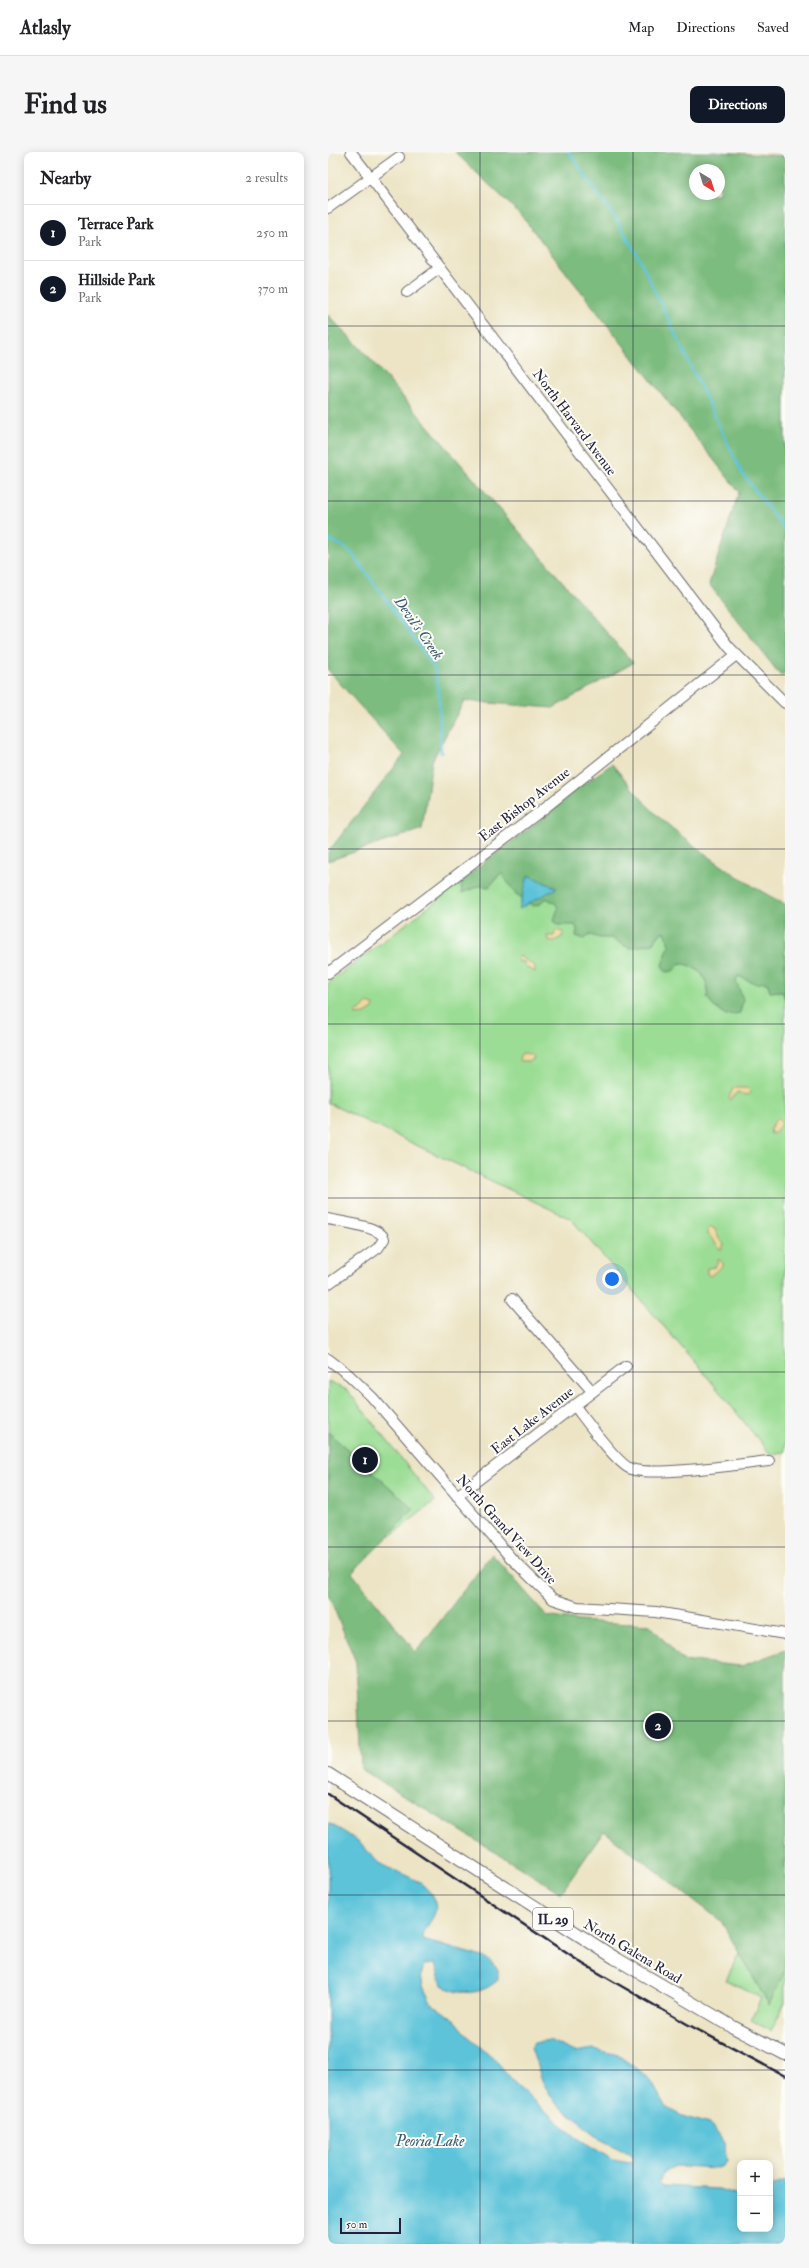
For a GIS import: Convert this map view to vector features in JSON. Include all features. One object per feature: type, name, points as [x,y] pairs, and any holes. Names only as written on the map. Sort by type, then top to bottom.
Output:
[{"type":"main road","name":"North Galena Road","points":[[328,1774],[609,1955],[733,2027],[785,2054]]},
{"type":"street","name":"North Harvard Avenue","points":[[351,152],[736,655],[785,703]]},
{"type":"street","points":[[328,208],[370,176],[399,157]]},
{"type":"street","points":[[407,292],[440,268]]},
{"type":"street","name":"East Bishop Avenue","points":[[328,973],[542,810],[608,755],[736,655]]},
{"type":"street","points":[[328,1220],[365,1226],[377,1231],[384,1237],[382,1244],[328,1284]]},
{"type":"street","points":[[512,1299],[592,1391]]},
{"type":"street","name":"North Grand View Drive","points":[[328,1359],[350,1375],[372,1397],[456,1496],[524,1572],[546,1594],[563,1604],[581,1608],[656,1612],[785,1634]]},
{"type":"street","name":"East Lake Avenue","points":[[456,1496],[626,1366]]},
{"type":"street","points":[[574,1405],[603,1443],[631,1469],[657,1472],[769,1461]]},
{"type":"green space","points":[[455,152],[718,152],[785,156],[785,673],[781,676],[709,584],[739,492],[520,214]]},
{"type":"green space","points":[[328,315],[364,352],[633,663],[553,708],[464,701],[432,761],[422,829],[328,861],[328,852],[404,755],[328,670]]},
{"type":"green space","points":[[612,764],[659,817],[672,828],[737,876],[785,904],[785,999],[782,991],[770,992],[768,984],[763,982],[757,984],[738,976],[736,981],[743,999],[740,1013],[726,1015],[714,1007],[707,997],[704,979],[693,967],[680,963],[673,971],[666,972],[662,965],[669,946],[666,933],[662,932],[652,944],[629,948],[611,938],[600,938],[590,935],[584,939],[576,936],[577,929],[575,925],[558,925],[554,920],[558,908],[555,903],[546,898],[540,904],[534,906],[516,894],[501,873],[489,887],[479,886],[462,893],[461,884],[472,872],[552,811],[575,790]]},
{"type":"green space","points":[[611,769],[680,853],[785,914],[785,1452],[770,1454],[710,1380],[571,1219],[328,1103],[328,983]]},
{"type":"green space","points":[[328,1381],[347,1390],[435,1501],[389,1537],[328,1462]]},
{"type":"green space","points":[[328,1432],[414,1509],[352,1573],[416,1652],[492,1554],[547,1616],[578,1621],[650,1625],[682,1660],[741,1666],[785,1650],[785,1970],[769,2005],[721,1921],[604,1831],[561,1893],[361,1769],[356,1662],[328,1594]]},
{"type":"green space","points":[[785,1858],[785,2003],[771,2031],[751,2020],[761,1998],[726,1980]]},
{"type":"sand","points":[[556,930],[563,932],[562,937],[554,941],[548,940],[547,936],[554,936]]},
{"type":"sand","points":[[519,956],[535,966],[535,972],[526,967],[524,962],[518,961]]},
{"type":"sand","points":[[367,1003],[374,1005],[373,1009],[365,1014],[356,1015],[356,1011],[362,1009]]},
{"type":"sand","points":[[522,1054],[532,1055],[534,1059],[529,1062],[520,1062],[519,1059]]},
{"type":"sand","points":[[733,1088],[748,1088],[751,1093],[746,1095],[737,1092],[731,1100],[729,1098]]},
{"type":"sand","points":[[779,1118],[782,1124],[774,1133],[771,1134],[770,1129],[776,1119]]},
{"type":"sand","points":[[711,1227],[715,1229],[719,1239],[724,1244],[721,1250],[708,1234],[708,1229]]},
{"type":"sand","points":[[719,1259],[724,1265],[710,1276],[707,1274],[707,1268],[715,1267]]},
{"type":"water","points":[[528,875],[557,888],[519,909]]},
{"type":"water","name":"Peoria Lake","points":[[328,1823],[357,1841],[376,1861],[410,1877],[425,1887],[431,1894],[436,1908],[433,1918],[425,1930],[423,1940],[486,1958],[498,1969],[498,1980],[492,1985],[478,1991],[471,1992],[456,1991],[442,1985],[435,1964],[424,1965],[421,1976],[423,1986],[431,2003],[456,2021],[469,2037],[498,2063],[520,2089],[576,2137],[613,2160],[630,2163],[633,2159],[630,2155],[595,2135],[555,2102],[543,2083],[531,2048],[534,2043],[549,2040],[574,2052],[594,2049],[618,2055],[650,2079],[665,2106],[682,2116],[712,2125],[724,2143],[727,2162],[722,2168],[675,2166],[663,2173],[659,2183],[664,2186],[719,2189],[737,2195],[737,2232],[773,2232],[773,2185],[785,2181],[785,2244],[328,2244]]},
{"type":"waterway","points":[[569,152],[619,224],[640,260],[742,473],[785,530]]},
{"type":"waterway","name":"Devil's Creek","points":[[328,539],[343,546],[353,554],[434,667],[439,695],[441,753]]},
{"type":"railway","points":[[328,1794],[583,1964],[687,2024],[785,2076]]},
{"type":"place","name":"Terrace Park","points":[[365,1460]]},
{"type":"place","name":"Hillside Park","points":[[658,1726]]}]
